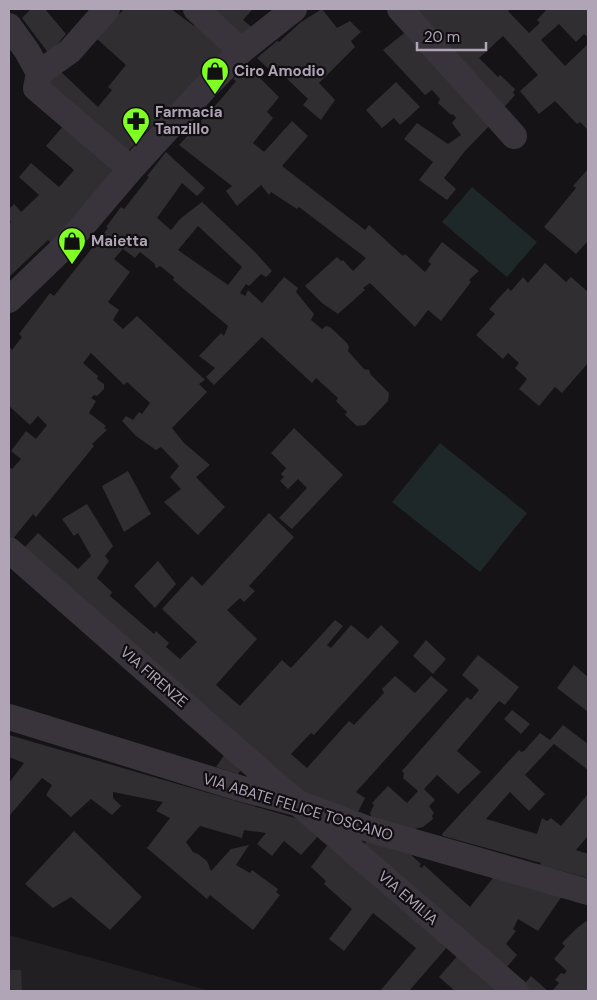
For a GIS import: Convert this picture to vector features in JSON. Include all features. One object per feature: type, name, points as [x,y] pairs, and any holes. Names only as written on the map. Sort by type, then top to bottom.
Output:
[{"type":"street","points":[[39,73],[70,51],[107,9]]},
{"type":"street","points":[[196,9],[242,51]]},
{"type":"street","points":[[9,300],[67,244],[130,169],[203,90],[242,51],[294,9]]},
{"type":"street","points":[[400,9],[514,136]]},
{"type":"street","points":[[9,26],[27,51],[39,73],[36,88],[130,169]]},
{"type":"street","name":"VIA FIRENZE","points":[[9,550],[300,804]]},
{"type":"street","name":"VIA ABATE FELICE TOSCANO","points":[[9,717],[240,788],[300,804],[365,828],[588,892]]},
{"type":"street","name":"VIA EMILIA","points":[[300,804],[516,991]]},
{"type":"shaded area","points":[[472,187],[537,242],[507,277],[442,222]]},
{"type":"shaded area","points":[[440,443],[527,513],[480,572],[392,502]]},
{"type":"shaded area","points":[[9,935],[210,991],[9,991]]},
{"type":"building","points":[[31,9],[45,9],[66,34],[49,54],[22,18]]},
{"type":"building","points":[[124,9],[171,9],[194,26],[200,21],[229,47],[124,155],[42,86],[58,69],[98,107],[112,90],[108,87],[126,65],[96,38]]},
{"type":"building","points":[[202,9],[253,9],[243,20],[253,28],[238,41]]},
{"type":"building","points":[[322,9],[337,28],[350,21],[361,32],[351,41],[355,47],[319,83],[335,100],[321,120],[303,105],[308,99],[277,69],[273,73],[257,58],[277,41],[279,42],[301,22]]},
{"type":"building","points":[[409,9],[510,9],[508,11],[529,33],[540,23],[537,20],[547,9],[588,9],[588,37],[584,34],[576,42],[559,24],[541,40],[565,66],[588,44],[588,130],[580,122],[577,124],[555,101],[539,114],[520,91],[538,75],[503,36],[479,58],[498,77],[500,75],[515,89],[513,93],[515,95],[499,113]]},
{"type":"building","points":[[408,30],[492,123],[465,151],[444,178],[456,189],[447,200],[419,180],[433,162],[404,139],[417,123],[448,144],[461,135],[452,123],[456,118],[438,103],[440,99],[432,90],[425,95],[383,50]]},
{"type":"building","points":[[248,66],[279,97],[267,112],[273,118],[253,143],[264,152],[292,121],[308,136],[282,166],[365,230],[369,225],[403,256],[405,254],[425,272],[431,264],[428,261],[442,242],[479,271],[469,280],[471,282],[441,321],[428,310],[415,327],[370,283],[363,288],[365,290],[338,314],[322,303],[305,286],[337,257],[341,261],[343,260],[353,271],[366,258],[299,207],[297,209],[271,192],[269,195],[261,185],[237,206],[226,191],[232,186],[179,145],[236,81],[233,79]]},
{"type":"building","points":[[396,82],[420,107],[400,125],[394,118],[382,128],[366,110]]},
{"type":"building","points":[[65,124],[115,170],[52,243],[48,240],[9,277],[9,224],[11,222],[9,219],[9,209],[14,204],[21,212],[39,195],[19,177],[31,163],[59,187],[74,170],[46,146]]},
{"type":"building","points":[[166,152],[205,188],[197,196],[182,183],[157,218],[171,230],[180,219],[202,202],[255,252],[272,271],[266,277],[261,274],[249,286],[246,284],[240,293],[245,296],[248,290],[262,303],[284,277],[298,288],[296,292],[314,314],[311,320],[322,329],[326,326],[330,327],[347,343],[348,351],[364,369],[369,370],[371,375],[389,393],[388,401],[365,425],[357,426],[345,415],[347,412],[336,401],[338,398],[316,378],[312,383],[262,337],[214,385],[206,377],[215,368],[199,356],[221,333],[224,336],[228,326],[173,280],[174,277],[160,266],[155,267],[155,264],[140,252],[135,258],[123,249],[114,259],[130,272],[108,302],[119,310],[113,320],[123,329],[137,316],[205,380],[199,384],[207,392],[172,428],[184,443],[210,465],[196,477],[225,507],[198,535],[164,502],[181,489],[170,477],[179,466],[161,447],[156,450],[136,436],[122,421],[126,416],[133,420],[139,412],[142,414],[150,403],[127,382],[124,385],[91,353],[83,363],[98,376],[97,379],[104,384],[104,389],[97,396],[94,395],[91,398],[96,401],[89,413],[106,426],[104,428],[107,430],[92,444],[94,446],[36,517],[33,514],[12,540],[9,537],[9,467],[12,469],[21,459],[11,451],[26,431],[36,439],[47,425],[38,416],[30,425],[9,406],[9,346],[12,350],[22,337],[19,334],[50,293],[54,296],[108,228],[106,227],[121,207],[124,209],[149,177],[147,176]],"holes":[[[198,226],[242,267],[228,285],[178,250]]]},
{"type":"building","points":[[588,169],[588,241],[576,254],[544,227],[576,188],[573,186]]},
{"type":"building","points":[[545,263],[566,282],[571,277],[588,292],[588,363],[562,393],[555,387],[539,406],[519,389],[527,379],[515,368],[519,363],[508,353],[503,359],[476,335],[495,314],[489,309],[508,288],[511,291],[523,277],[528,283]]},
{"type":"building","points":[[294,428],[343,475],[292,529],[279,518],[307,488],[298,479],[288,489],[280,481],[284,477],[281,474],[286,468],[271,453]]},
{"type":"building","points":[[128,471],[151,514],[124,532],[102,486]]},
{"type":"building","points":[[87,504],[113,546],[105,556],[109,561],[97,578],[112,592],[110,596],[154,634],[156,631],[169,643],[166,647],[180,659],[197,642],[162,609],[192,576],[202,586],[269,513],[294,537],[249,586],[255,591],[244,602],[240,598],[227,610],[257,639],[216,685],[240,706],[282,660],[291,668],[335,620],[343,626],[327,645],[331,648],[351,625],[368,639],[381,625],[399,642],[314,735],[311,733],[291,754],[307,768],[349,721],[354,725],[384,693],[382,689],[395,676],[415,693],[431,676],[448,690],[356,792],[365,798],[357,814],[300,793],[22,550],[38,533],[78,569],[91,556],[78,533],[74,536],[62,519]]},
{"type":"building","points":[[158,561],[176,584],[155,608],[134,586]]},
{"type":"building","points":[[426,640],[446,659],[433,674],[413,656]]},
{"type":"building","points":[[478,655],[519,687],[505,705],[499,701],[457,751],[481,772],[458,794],[437,775],[424,789],[435,800],[429,806],[434,813],[433,819],[423,827],[414,829],[372,818],[370,813],[374,805],[372,803],[388,786],[407,803],[418,791],[403,778],[404,773],[402,771],[467,697],[471,700],[479,690],[462,675]]},
{"type":"building","points":[[574,665],[588,677],[588,712],[557,688]]},
{"type":"building","points":[[512,710],[530,724],[521,734],[504,719]]},
{"type":"building","points":[[563,725],[588,744],[588,770],[554,744],[525,775],[545,794],[529,811],[510,792],[486,819],[537,834],[542,818],[547,821],[551,818],[561,826],[588,794],[588,836],[576,850],[588,854],[588,878],[443,836],[442,834],[519,750],[521,752],[524,751],[540,733],[550,740]]},
{"type":"building","points":[[9,735],[305,821],[320,834],[301,855],[284,841],[272,856],[257,844],[266,833],[244,830],[242,838],[200,826],[186,842],[193,852],[207,861],[211,871],[231,849],[249,845],[236,865],[250,873],[252,870],[278,889],[276,892],[280,895],[253,930],[210,895],[207,899],[147,848],[170,818],[156,811],[163,802],[113,792],[113,798],[121,806],[112,815],[91,799],[71,817],[46,795],[52,785],[42,778],[9,816],[9,783],[24,763],[9,757]]},
{"type":"building","points":[[225,754],[242,768],[238,774],[216,767]]},
{"type":"building","points":[[74,831],[142,897],[110,930],[71,897],[53,908],[25,884]]},
{"type":"building","points":[[369,839],[409,853],[421,864],[419,866],[422,868],[424,865],[470,907],[493,878],[562,896],[538,931],[518,919],[513,929],[516,931],[506,944],[517,955],[501,974],[361,848]]},
{"type":"building","points":[[329,843],[449,945],[409,991],[380,991],[416,948],[373,913],[344,951],[329,939],[352,909],[324,884],[326,881],[311,867]]},
{"type":"building","points":[[586,921],[588,923],[588,989],[587,991],[552,991],[559,983],[555,980],[561,973],[564,974],[567,971],[554,959],[565,946],[562,943]]},
{"type":"building","points":[[460,953],[499,991],[455,991],[439,977]]},
{"type":"building","points":[[9,970],[21,970],[22,991],[9,991]]},
{"type":"building","points":[[531,976],[548,991],[525,991],[521,988]]},
{"type":"place","name":"Ciro Amodio","points":[[215,95]]},
{"type":"place","name":"Farmacia Tanzillo","points":[[136,145]]},
{"type":"place","name":"Maietta","points":[[72,265]]}]
